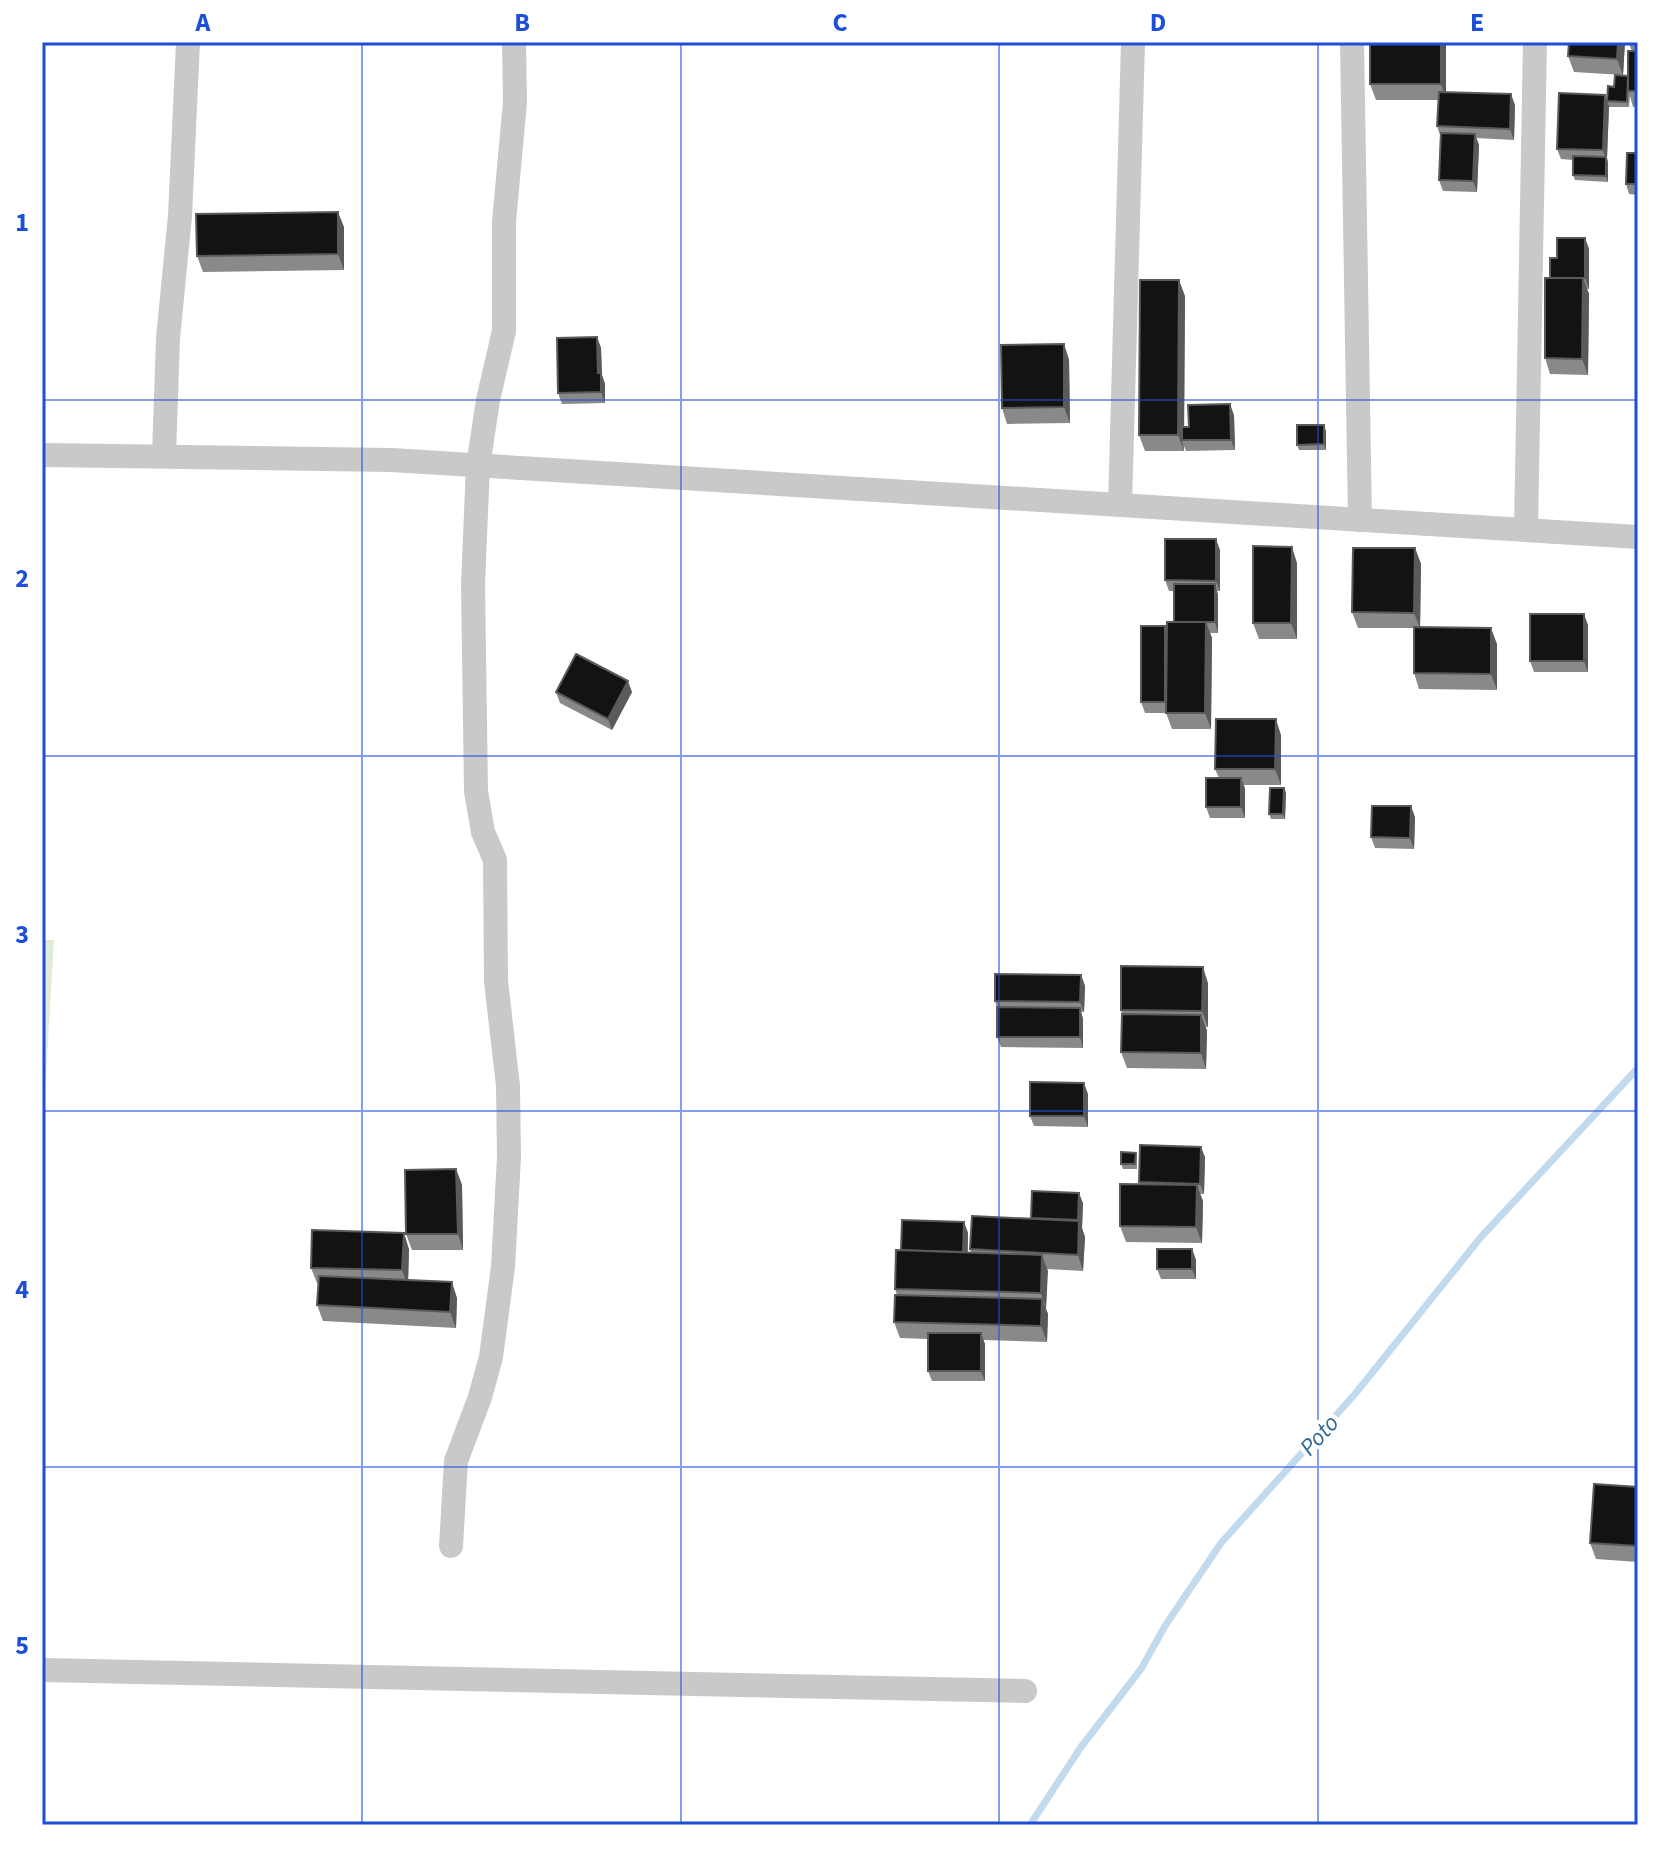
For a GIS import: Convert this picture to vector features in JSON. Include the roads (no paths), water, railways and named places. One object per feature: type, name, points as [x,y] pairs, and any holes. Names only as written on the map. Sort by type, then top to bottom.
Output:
[{"type":"street","points":[[164,456],[168,338],[180,216],[188,42]]},
{"type":"street","points":[[451,1546],[456,1461],[491,1357],[503,1267],[509,1157],[508,1086],[496,981],[495,860],[483,832],[476,791],[473,584],[478,466],[488,400],[504,331],[504,222],[515,102],[514,42]]},
{"type":"street","points":[[1120,505],[1133,42]]},
{"type":"street","points":[[1352,42],[1360,520]]},
{"type":"street","points":[[1526,530],[1535,42]]},
{"type":"street","points":[[42,455],[391,460],[1638,537]]},
{"type":"street","points":[[42,1670],[1025,1691]]},
{"type":"waterway","name":"Poto","points":[[1030,1825],[1081,1747],[1141,1669],[1165,1626],[1221,1543],[1355,1394],[1481,1237],[1638,1068]]}]
